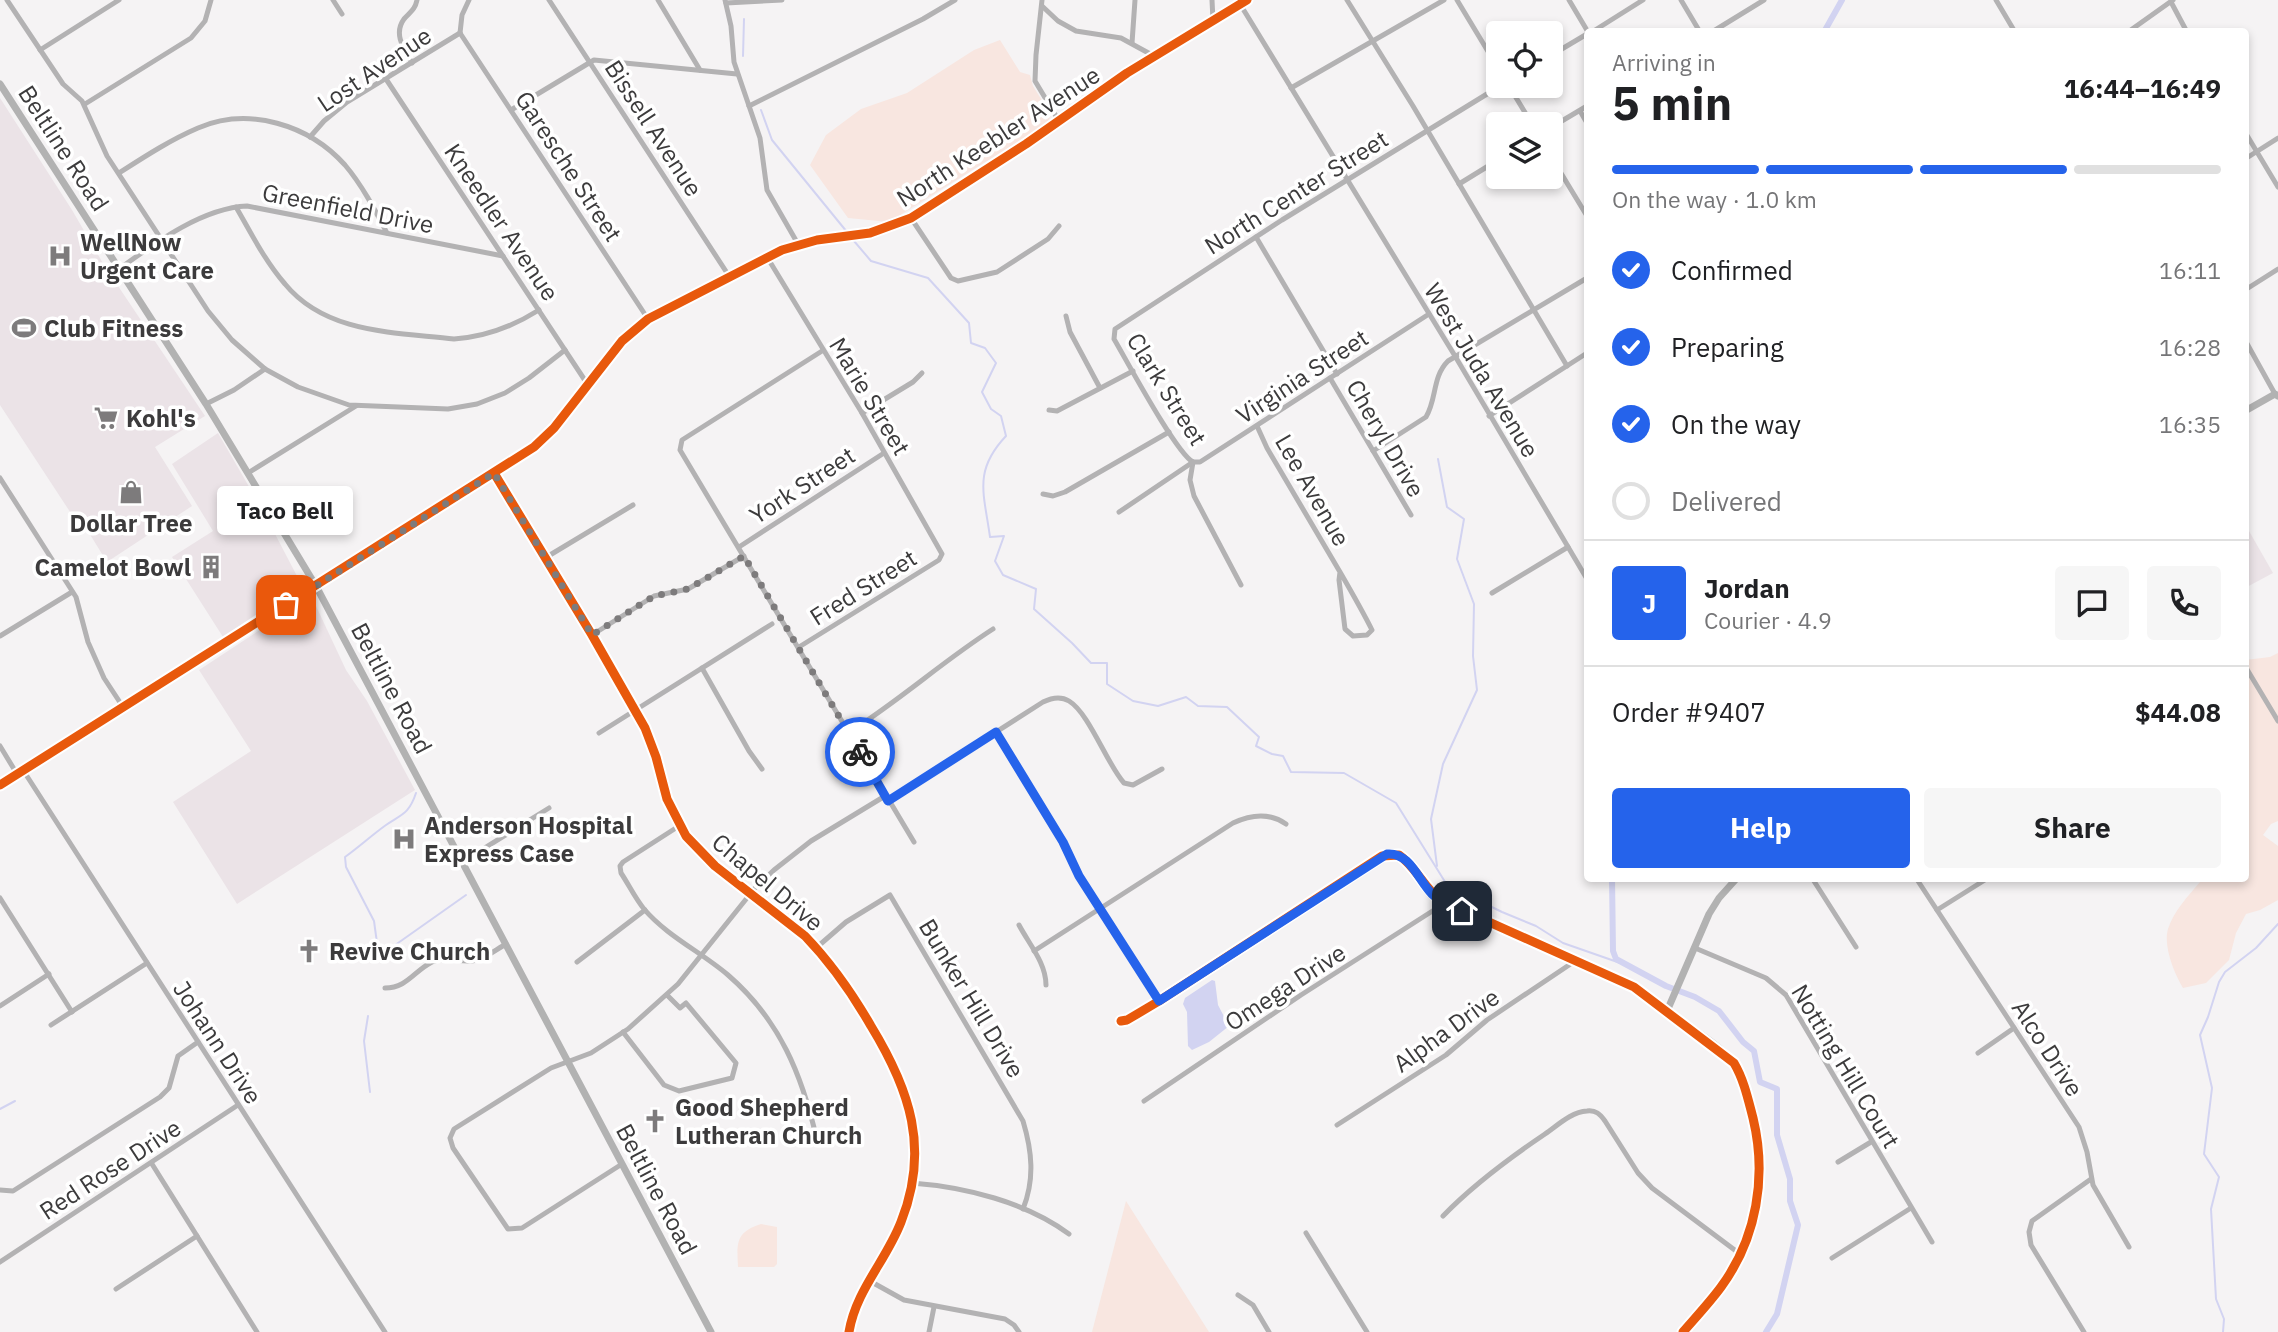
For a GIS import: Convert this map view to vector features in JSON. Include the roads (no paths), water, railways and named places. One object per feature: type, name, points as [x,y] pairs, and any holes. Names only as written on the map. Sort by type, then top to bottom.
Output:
[{"type":"street","points":[[7,0],[63,85],[85,104],[100,142],[218,325],[244,353],[265,369],[316,395],[356,406],[448,409],[477,404],[518,386],[565,350]]},
{"type":"street","points":[[40,50],[119,0]]},
{"type":"street","points":[[85,104],[191,38],[205,20],[211,0]]},
{"type":"street","points":[[333,0],[342,14]]},
{"type":"street","points":[[412,62],[401,42],[399,31],[404,20],[416,7],[417,0]]},
{"type":"street","points":[[460,33],[462,15],[469,0]]},
{"type":"street","name":"Bissell Avenue","points":[[549,0],[729,276]]},
{"type":"street","points":[[658,0],[700,70]]},
{"type":"street","points":[[782,0],[726,2],[737,74],[760,138],[767,190],[798,244]]},
{"type":"street","points":[[749,106],[923,19],[955,0]]},
{"type":"street","points":[[1132,43],[1136,0]]},
{"type":"street","points":[[1212,0],[1213,21]]},
{"type":"street","points":[[1347,0],[1567,366]]},
{"type":"street","points":[[1291,88],[1444,0]]},
{"type":"street","points":[[1457,0],[1486,48]]},
{"type":"street","points":[[1569,0],[1586,28]]},
{"type":"street","points":[[1596,28],[1643,0]]},
{"type":"street","points":[[1681,0],[1698,28]]},
{"type":"street","points":[[1718,28],[1764,0]]},
{"type":"street","points":[[1999,1],[2013,28]]},
{"type":"street","points":[[2134,28],[2172,1],[2185,28]]},
{"type":"street","name":"North Keebler Avenue","points":[[0,785],[494,473],[545,438],[622,341],[648,319],[767,257],[798,244],[870,233],[911,218],[1154,56],[1243,2]]},
{"type":"street","name":"West Juda Avenue","points":[[1243,2],[1291,88],[1584,574]]},
{"type":"street","points":[[1042,3],[1058,21],[1076,31],[1116,37],[1154,56]]},
{"type":"street","points":[[1042,3],[1035,79],[1059,121]]},
{"type":"street","name":"Lost Avenue","points":[[310,137],[335,111],[460,33]]},
{"type":"street","name":"Garesche Street","points":[[460,33],[648,319]]},
{"type":"street","points":[[1563,48],[1584,35]]},
{"type":"street","points":[[511,110],[589,61],[737,74]]},
{"type":"street","name":"Kneedler Avenue","points":[[386,79],[588,385]]},
{"type":"street","name":"Beltline Road","points":[[0,84],[206,404],[316,586],[711,1332]]},
{"type":"street","name":"North Center Street","points":[[1113,332],[1190,278],[1486,94]]},
{"type":"street","points":[[1563,121],[1584,108]]},
{"type":"street","points":[[1580,111],[1584,118]]},
{"type":"street","points":[[119,173],[199,127],[243,119],[270,121],[310,137],[345,166],[368,197],[387,233]]},
{"type":"street","points":[[2249,138],[2278,187]]},
{"type":"street","points":[[2249,156],[2278,138]]},
{"type":"street","points":[[1459,184],[1486,167]]},
{"type":"street","points":[[1563,176],[1584,211]]},
{"type":"street","points":[[236,206],[262,252],[285,285],[318,312],[347,324],[454,339],[468,338],[508,328],[539,310]]},
{"type":"street","name":"Greenfield Drive","points":[[119,269],[203,216],[236,206],[259,207],[503,256]]},
{"type":"street","points":[[911,218],[951,278],[960,282],[997,272],[1048,239],[1059,226]]},
{"type":"street","points":[[1256,237],[1337,374]]},
{"type":"street","name":"Marie Street","points":[[767,257],[862,413],[942,554]]},
{"type":"street","points":[[2249,288],[2278,270]]},
{"type":"street","points":[[1373,451],[1426,417],[1440,371],[1455,356],[1584,280]]},
{"type":"street","name":"Virginia Street","points":[[1119,512],[1193,462],[1200,462],[1429,314]]},
{"type":"street","points":[[1066,316],[1070,332],[1100,388]]},
{"type":"street","name":"Clark Street","points":[[1113,332],[1114,339],[1169,432],[1187,458],[1193,462]]},
{"type":"street","points":[[2249,347],[2277,395],[2249,409]]},
{"type":"street","points":[[822,351],[693,433],[680,444],[681,453],[914,842]]},
{"type":"street","points":[[1489,416],[1584,355]]},
{"type":"street","points":[[206,404],[234,390],[265,369]]},
{"type":"street","points":[[1049,410],[1057,411],[1133,371]]},
{"type":"street","points":[[862,413],[914,382],[922,373]]},
{"type":"street","name":"Cheryl Drive","points":[[1330,378],[1411,515]]},
{"type":"street","points":[[248,473],[356,406]]},
{"type":"street","name":"Lee Avenue","points":[[1257,426],[1267,448],[1340,572],[1372,630],[1367,635],[1353,636],[1345,629],[1340,572]]},
{"type":"street","points":[[1042,494],[1053,496],[1065,492],[1169,432]]},
{"type":"street","name":"York Street","points":[[739,547],[884,453]]},
{"type":"street","points":[[1193,462],[1191,480],[1194,496],[1241,585]]},
{"type":"street","name":"Chapel Drive","points":[[494,473],[635,710],[651,742],[667,799],[679,826],[708,860],[805,936],[816,948],[852,994],[900,1078],[914,1128],[915,1161],[912,1183],[896,1235],[856,1304],[849,1332]]},
{"type":"street","points":[[0,478],[80,605],[88,642],[104,678],[123,707]]},
{"type":"street","points":[[545,558],[633,505]]},
{"type":"street","points":[[1492,593],[1568,547]]},
{"type":"street","name":"Fred Street","points":[[799,647],[939,560],[942,554]]},
{"type":"street","points":[[592,635],[654,596],[688,589],[744,556]]},
{"type":"street","points":[[1580,567],[1584,565]]},
{"type":"street","points":[[0,636],[72,592]]},
{"type":"street","points":[[599,733],[772,624]]},
{"type":"street","points":[[848,733],[993,629]]},
{"type":"street","points":[[702,668],[744,743],[762,769]]},
{"type":"street","points":[[2249,673],[2278,721]]},
{"type":"street","points":[[622,1164],[522,1228],[513,1230],[508,1229],[502,1222],[453,1147],[450,1138],[454,1129],[540,1074],[591,1053],[623,1032],[667,995],[750,893],[811,841],[1049,699],[1066,699],[1078,709],[1124,783],[1133,785],[1162,769]]},
{"type":"street","points":[[996,732],[1063,842],[1079,876],[1159,1001]]},
{"type":"street","name":"Johann Drive","points":[[0,746],[20,772],[198,1042],[385,1332]]},
{"type":"street","points":[[462,862],[549,808]]},
{"type":"street","points":[[1034,951],[1233,822],[1244,817],[1265,816],[1274,817],[1286,824]]},
{"type":"street","points":[[679,826],[623,862],[620,866],[621,873],[645,910],[742,988],[783,1043],[807,1097],[817,1140]]},
{"type":"street","points":[[1121,1021],[1159,1001],[1387,854],[1399,855],[1406,860],[1430,892],[1445,903],[1634,987],[1728,1056],[1742,1077],[1757,1134],[1760,1180],[1753,1217],[1740,1254],[1722,1286],[1683,1332]]},
{"type":"street","points":[[1667,1011],[1701,931],[1719,898],[1733,882]]},
{"type":"street","points":[[1815,882],[1856,947]]},
{"type":"street","name":"Alco Drive","points":[[1919,882],[2079,1127],[2087,1152],[2091,1179],[2129,1247]]},
{"type":"street","points":[[1937,910],[1982,882]]},
{"type":"street","name":"Bunker Hill Drive","points":[[816,948],[846,922],[890,895],[1023,1121],[1030,1147],[1031,1176],[1023,1209]]},
{"type":"street","points":[[0,898],[72,1012]]},
{"type":"street","name":"Omega Drive","points":[[1144,1101],[1445,903]]},
{"type":"street","points":[[577,962],[645,910]]},
{"type":"street","points":[[1019,925],[1046,975],[1046,985]]},
{"type":"street","points":[[385,988],[396,988],[404,984],[419,970],[436,961],[477,960],[506,944]]},
{"type":"street","name":"Notting Hill Court","points":[[1695,948],[1766,978],[1786,995],[1932,1242]]},
{"type":"street","name":"Alpha Drive","points":[[1337,1125],[1446,1055],[1487,1020],[1575,961]]},
{"type":"street","points":[[51,1025],[146,963]]},
{"type":"street","points":[[0,1006],[49,974]]},
{"type":"street","points":[[623,1032],[664,1086],[679,1091],[732,1078],[736,1063],[686,1003],[680,1009],[667,995]]},
{"type":"street","points":[[1978,1053],[2014,1028]]},
{"type":"street","points":[[0,1190],[13,1191],[160,1097],[172,1081],[178,1056],[198,1042]]},
{"type":"street","name":"Red Rose Drive","points":[[0,1262],[238,1105]]},
{"type":"street","points":[[1443,1216],[1502,1163],[1574,1114],[1590,1110],[1599,1113],[1638,1173],[1652,1188],[1740,1254]]},
{"type":"street","points":[[1838,1162],[1871,1142]]},
{"type":"street","points":[[152,1164],[257,1332]]},
{"type":"street","points":[[2084,1332],[2031,1245],[2029,1232],[2032,1221],[2091,1179]]},
{"type":"street","points":[[912,1183],[944,1187],[1023,1209],[1056,1224],[1069,1234]]},
{"type":"street","points":[[1832,1258],[1911,1208]]},
{"type":"street","points":[[1306,1233],[1367,1332]]},
{"type":"street","points":[[116,1289],[197,1237]]},
{"type":"street","points":[[868,1280],[904,1300],[1005,1319],[1014,1325],[1018,1332]]},
{"type":"street","points":[[1238,1294],[1252,1305],[1269,1332]]},
{"type":"street","points":[[929,1332],[934,1307]]},
{"type":"water","points":[[1212,980],[1215,981],[1218,1005],[1229,1026],[1209,1042],[1192,1050],[1188,1046],[1187,1012],[1183,1004],[1185,998]]},
{"type":"waterway","points":[[1826,28],[1842,0]]},
{"type":"waterway","points":[[743,56],[744,19]]},
{"type":"waterway","points":[[761,110],[772,140],[847,232]]},
{"type":"waterway","points":[[854,241],[871,261],[928,278],[969,323],[971,343],[985,348],[996,363],[982,392],[991,409],[1001,416],[1006,436],[989,460],[983,483],[990,537],[1004,536],[995,561],[1003,575],[1036,589],[1034,609],[1091,663],[1107,663],[1107,684],[1133,701],[1158,706],[1186,697],[1198,706],[1227,707],[1259,737],[1256,746],[1283,756],[1291,772],[1344,773],[1396,803],[1447,885],[1536,926],[1563,943],[1626,965]]},
{"type":"waterway","points":[[1437,866],[1431,819],[1443,764],[1477,690],[1473,656],[1474,604],[1457,559],[1464,519],[1447,507],[1438,459]]},
{"type":"waterway","points":[[377,943],[374,921],[346,867],[345,857],[404,813],[416,793]]},
{"type":"waterway","points":[[1612,882],[1613,951],[1616,959],[1719,1011],[1743,1042],[1754,1051],[1760,1082],[1777,1089],[1777,1135],[1790,1179],[1790,1201],[1798,1225],[1777,1314],[1766,1332]]},
{"type":"waterway","points":[[381,951],[381,955],[466,895]]},
{"type":"waterway","points":[[2223,1332],[2224,1319],[2216,1299],[2211,1209],[2219,1177],[2204,1154],[2212,1088],[2200,1035],[2225,972],[2256,948],[2278,924]]},
{"type":"waterway","points":[[368,1016],[364,1041],[370,1092]]},
{"type":"waterway","points":[[0,1109],[15,1101]]},
{"type":"place","name":"WellNow Urgent Care","points":[[60,256]]},
{"type":"place","name":"Club Fitness","points":[[24,328]]},
{"type":"place","name":"Kohl's","points":[[106,418]]},
{"type":"place","name":"Dollar Tree","points":[[131,492]]},
{"type":"place","name":"Camelot Bowl","points":[[211,567]]},
{"type":"place","name":"Taco Bell","points":[[286,605]]},
{"type":"place","name":"Anderson Hospital Express Case","points":[[404,839]]},
{"type":"place","name":"Revive Church","points":[[309,951]]},
{"type":"place","name":"Good Shepherd Lutheran Church","points":[[655,1121]]}]
